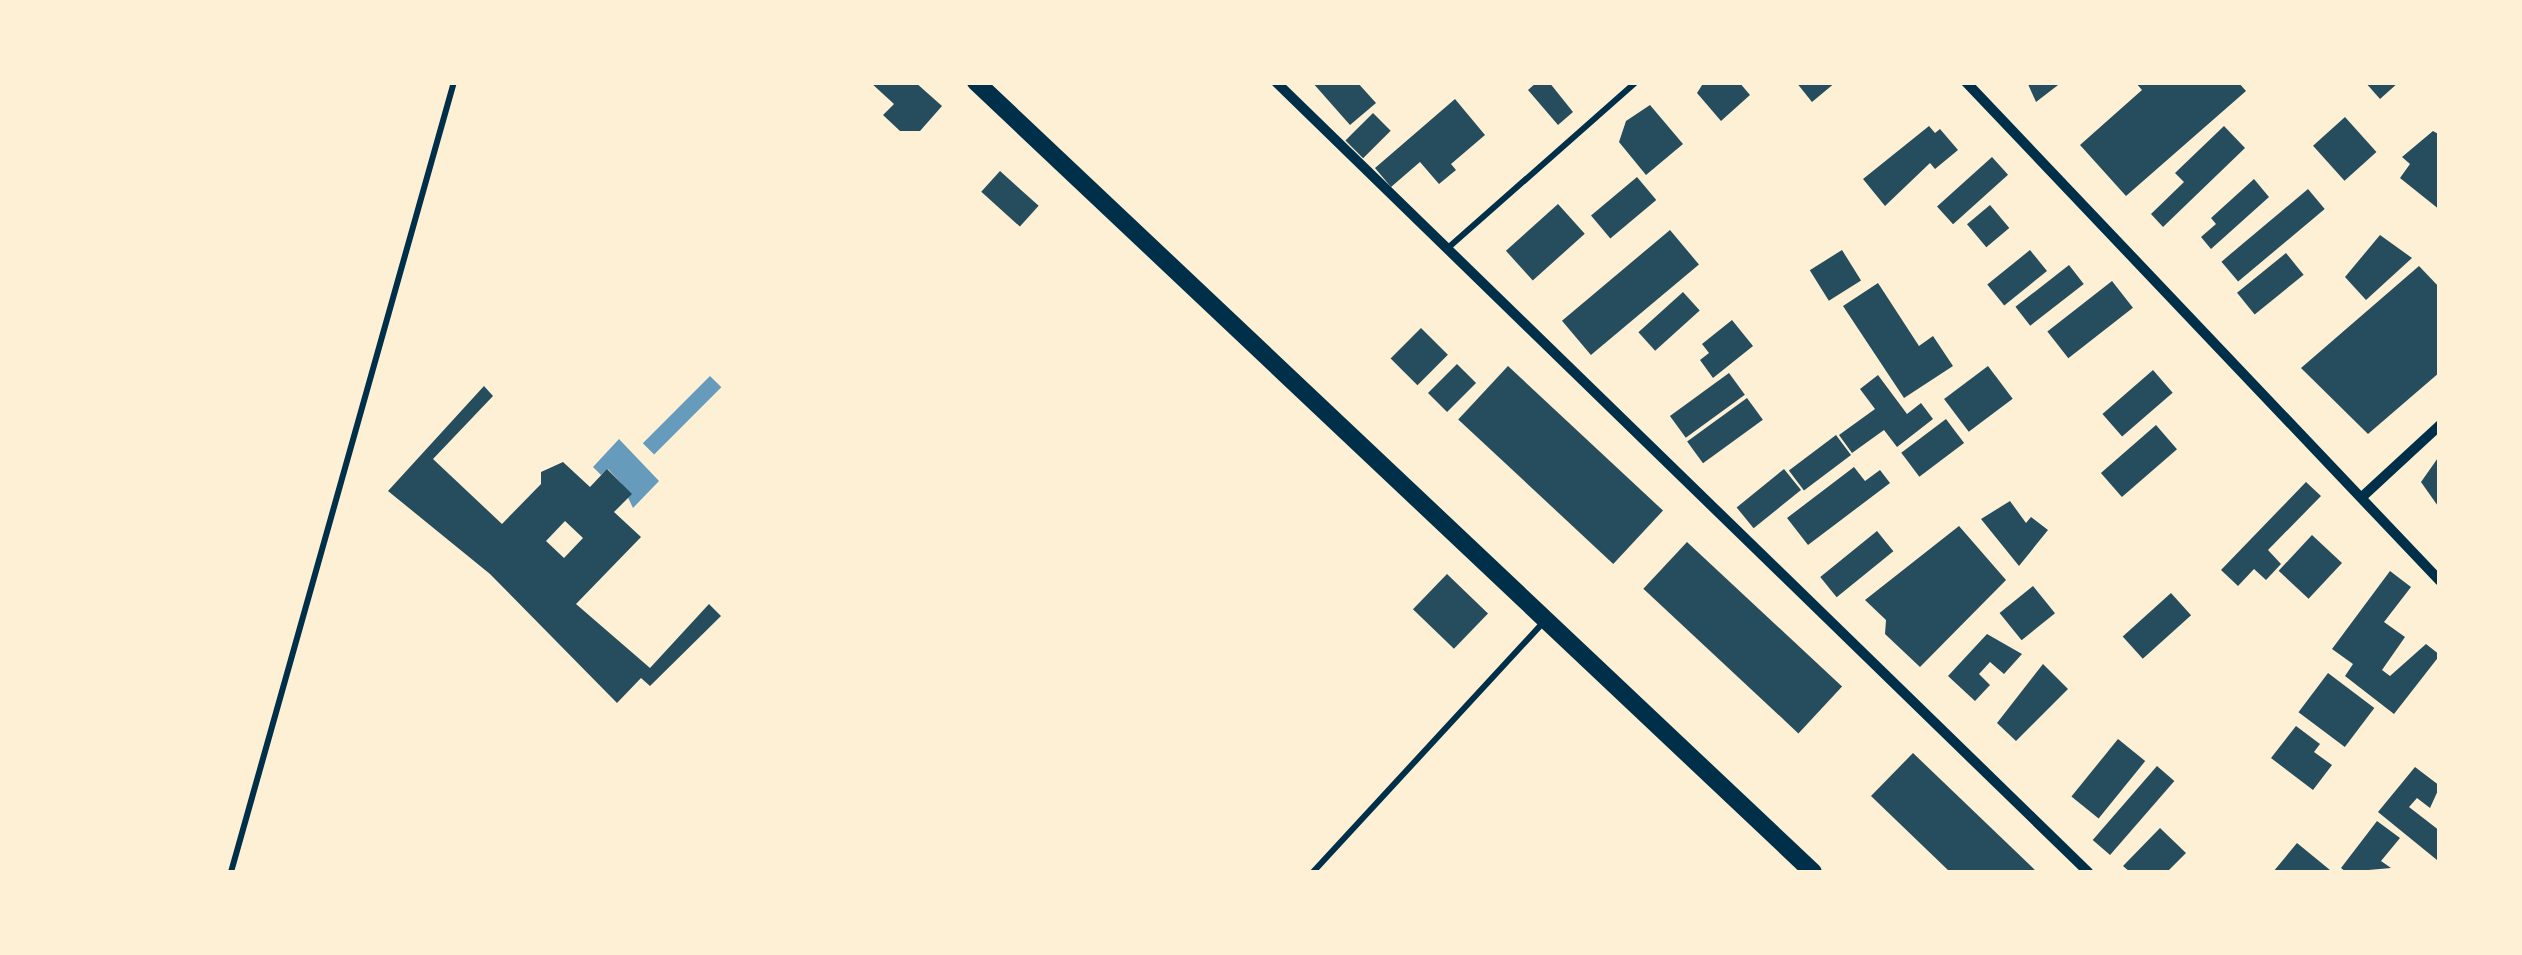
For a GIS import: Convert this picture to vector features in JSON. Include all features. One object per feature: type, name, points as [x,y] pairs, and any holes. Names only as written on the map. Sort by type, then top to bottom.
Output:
[{"type":"main road","points":[[976,82],[1813,872]]},
{"type":"street","points":[[1276,82],[2088,872]]},
{"type":"street","points":[[1966,82],[2440,582]]},
{"type":"street","points":[[2362,497],[2440,424]]},
{"type":"lane","points":[[232,872],[454,82]]},
{"type":"lane","points":[[1449,247],[1636,82]]},
{"type":"lane","points":[[1313,872],[1545,621]]},
{"type":"water","points":[[710,376],[721,387],[654,454],[643,443]]},
{"type":"water","points":[[619,439],[659,481],[633,508],[621,483],[608,469],[601,475],[593,467]]},
{"type":"building","points":[[870,82],[915,82],[942,106],[920,131],[900,131],[883,115],[894,104]]},
{"type":"building","points":[[1312,82],[1357,82],[1376,103],[1350,125]]},
{"type":"building","points":[[1537,82],[1549,82],[1573,112],[1558,125],[1528,90]]},
{"type":"building","points":[[1704,82],[1739,82],[1750,95],[1721,121],[1697,93]]},
{"type":"building","points":[[1796,82],[1836,82],[1812,102]]},
{"type":"building","points":[[2027,82],[2062,82],[2036,102]]},
{"type":"building","points":[[2135,82],[2238,82],[2246,91],[2126,196],[2080,145],[2142,90]]},
{"type":"building","points":[[2365,82],[2399,82],[2380,99]]},
{"type":"building","points":[[1455,99],[1485,135],[1451,164],[1456,170],[1439,184],[1420,162],[1391,187],[1375,168]]},
{"type":"building","points":[[1650,105],[1683,144],[1646,175],[1619,142],[1626,121]]},
{"type":"building","points":[[1373,113],[1391,131],[1363,158],[1345,141]]},
{"type":"building","points":[[2345,117],[2376,152],[2344,181],[2313,146]]},
{"type":"building","points":[[1929,126],[1935,133],[1940,129],[1958,150],[1935,169],[1930,163],[1885,206],[1863,179]]},
{"type":"building","points":[[2224,126],[2245,148],[2163,227],[2151,214],[2184,182],[2175,173]]},
{"type":"building","points":[[2433,131],[2440,135],[2440,210],[2400,178],[2410,164],[2402,157]]},
{"type":"building","points":[[1992,157],[2008,175],[1953,224],[1937,207]]},
{"type":"building","points":[[1000,171],[1039,206],[1020,227],[981,192]]},
{"type":"building","points":[[1637,177],[1656,200],[1610,239],[1591,216]]},
{"type":"building","points":[[2254,179],[2269,197],[2211,249],[2201,237],[2216,224],[2211,218]]},
{"type":"building","points":[[2308,189],[2325,209],[2238,282],[2221,262]]},
{"type":"building","points":[[1558,204],[1585,234],[1533,281],[1506,251]]},
{"type":"building","points":[[1990,205],[2009,228],[1986,247],[1967,224]]},
{"type":"building","points":[[1670,230],[1699,264],[1591,355],[1562,321]]},
{"type":"building","points":[[2380,235],[2412,258],[2366,300],[2345,277]]},
{"type":"building","points":[[1842,250],[1861,281],[1829,301],[1810,270]]},
{"type":"building","points":[[2030,250],[2047,271],[2004,306],[1987,285]]},
{"type":"building","points":[[2286,253],[2304,275],[2255,314],[2237,293]]},
{"type":"building","points":[[2069,265],[2084,284],[2030,326],[2015,307]]},
{"type":"building","points":[[2419,266],[2440,288],[2440,372],[2368,434],[2301,368]]},
{"type":"building","points":[[2112,281],[2133,308],[2068,358],[2047,331]]},
{"type":"building","points":[[1878,283],[1919,346],[1933,336],[1953,366],[1904,398],[1843,306]]},
{"type":"building","points":[[1683,292],[1700,311],[1655,351],[1638,332]]},
{"type":"building","points":[[1732,320],[1753,346],[1713,378],[1700,360],[1709,353],[1702,344]]},
{"type":"building","points":[[1421,328],[1448,355],[1417,385],[1391,358]]},
{"type":"building","points":[[1457,364],[1476,383],[1447,412],[1428,393]]},
{"type":"building","points":[[1508,366],[1663,511],[1613,564],[1458,419]]},
{"type":"building","points":[[1988,366],[2013,399],[1969,432],[1944,399]]},
{"type":"building","points":[[2153,370],[2173,393],[2122,437],[2102,414]]},
{"type":"building","points":[[1729,373],[1745,395],[1686,438],[1670,416]]},
{"type":"building","points":[[1878,375],[1907,414],[1921,403],[1933,419],[1897,447],[1884,430],[1852,453],[1839,435],[1875,409],[1860,389]]},
{"type":"building","points":[[484,386],[493,396],[433,459],[502,524],[541,484],[541,472],[563,462],[590,487],[607,469],[632,494],[614,512],[641,537],[576,604],[650,668],[709,604],[721,616],[650,686],[641,678],[617,703],[490,574],[388,491]],"holes":[[[565,521],[583,538],[564,558],[546,541]]]},
{"type":"building","points":[[1747,398],[1763,420],[1703,463],[1687,441]]},
{"type":"building","points":[[1946,419],[1964,443],[1919,477],[1901,453]]},
{"type":"building","points":[[2156,425],[2177,449],[2122,497],[2101,473]]},
{"type":"building","points":[[1836,435],[1851,455],[1804,490],[1789,471]]},
{"type":"building","points":[[2440,455],[2440,509],[2421,482]]},
{"type":"building","points":[[1854,467],[1865,481],[1880,470],[1890,483],[1808,545],[1787,518]]},
{"type":"building","points":[[1784,469],[1801,490],[1754,528],[1737,507]]},
{"type":"building","points":[[2306,482],[2321,496],[2268,550],[2281,564],[2266,580],[2254,569],[2238,586],[2221,570]]},
{"type":"building","points":[[2010,501],[2026,523],[2031,517],[2048,530],[2019,566],[1981,519]]},
{"type":"building","points":[[1959,526],[2006,580],[1920,667],[1885,634],[1886,620],[1865,600]]},
{"type":"building","points":[[1877,531],[1893,551],[1837,597],[1820,577]]},
{"type":"building","points":[[2312,535],[2342,563],[2309,599],[2279,571]]},
{"type":"building","points":[[1687,542],[1842,687],[1798,733],[1643,589]]},
{"type":"building","points":[[2390,571],[2411,587],[2384,622],[2405,637],[2382,670],[2390,676],[2426,644],[2440,655],[2394,714],[2345,676],[2353,664],[2332,649]]},
{"type":"building","points":[[1447,574],[1488,614],[1454,649],[1413,609]]},
{"type":"building","points":[[2033,586],[2055,613],[2022,640],[2000,613]]},
{"type":"building","points":[[2171,593],[2191,615],[2143,659],[2123,636]]},
{"type":"building","points":[[1987,634],[2022,654],[2004,674],[1990,662],[1979,674],[1990,685],[1975,701],[1948,676]]},
{"type":"building","points":[[2043,664],[2068,689],[2016,741],[1997,723]]},
{"type":"building","points":[[2328,673],[2374,708],[2345,747],[2299,712]]},
{"type":"building","points":[[2296,726],[2320,744],[2314,752],[2332,765],[2313,790],[2271,758]]},
{"type":"building","points":[[2118,739],[2145,761],[2099,819],[2071,797]]},
{"type":"building","points":[[1913,753],[2037,872],[1950,872],[1871,796]]},
{"type":"building","points":[[2157,766],[2174,781],[2110,855],[2093,840]]},
{"type":"building","points":[[2415,767],[2440,786],[2430,808],[2417,798],[2409,807],[2440,831],[2437,860],[2378,812]]},
{"type":"building","points":[[2377,821],[2400,838],[2381,861],[2391,868],[2346,872],[2341,868]]},
{"type":"building","points":[[2160,828],[2186,853],[2167,872],[2130,872],[2123,866]]},
{"type":"building","points":[[2297,843],[2330,870],[2273,872]]}]
